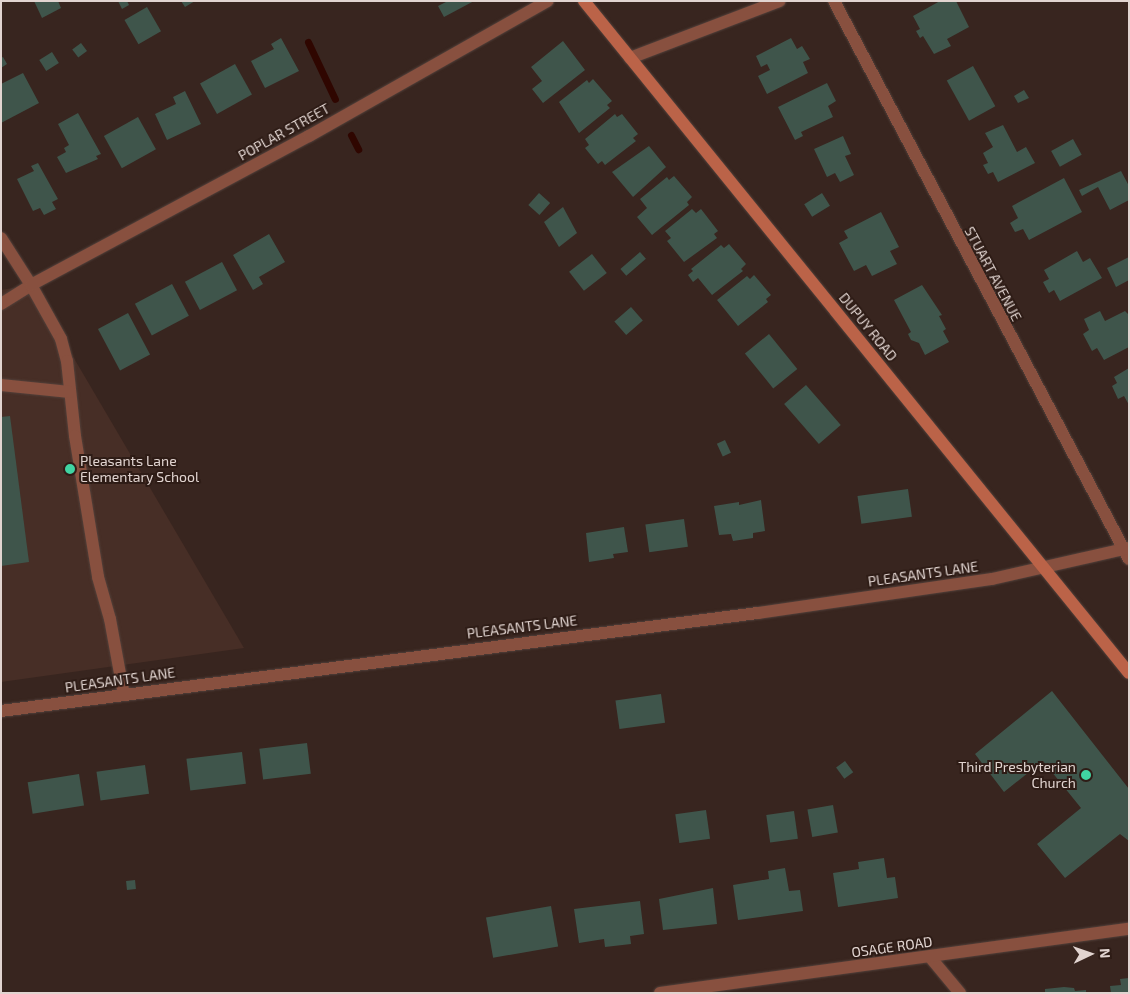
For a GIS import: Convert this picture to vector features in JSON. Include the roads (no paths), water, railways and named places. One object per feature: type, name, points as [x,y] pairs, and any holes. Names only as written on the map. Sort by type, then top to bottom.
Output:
[{"type":"street","name":"POPLAR STREET","points":[[1,304],[31,285],[309,136],[548,1]]},
{"type":"street","name":"DUPUY ROAD","points":[[584,1],[1129,673]]},
{"type":"street","points":[[630,58],[779,1]]},
{"type":"street","name":"STUART AVENUE","points":[[834,1],[1127,552]]},
{"type":"street","points":[[1,238],[31,285],[61,338],[98,577],[110,619],[124,695]]},
{"type":"street","points":[[1,384],[70,392]]},
{"type":"street","name":"PLEASANTS LANE","points":[[1,711],[758,613],[1045,569],[1127,552]]},
{"type":"street","name":"OSAGE ROAD","points":[[660,993],[1129,929]]},
{"type":"street","points":[[930,957],[960,993]]},
{"type":"waterway","points":[[308,42],[335,99]]},
{"type":"waterway","points":[[351,135],[358,149]]},
{"type":"place","name":"Pleasants Lane Elementary School","points":[[70,469]]},
{"type":"place","name":"Third Presbyterian Church","points":[[1086,775]]}]
